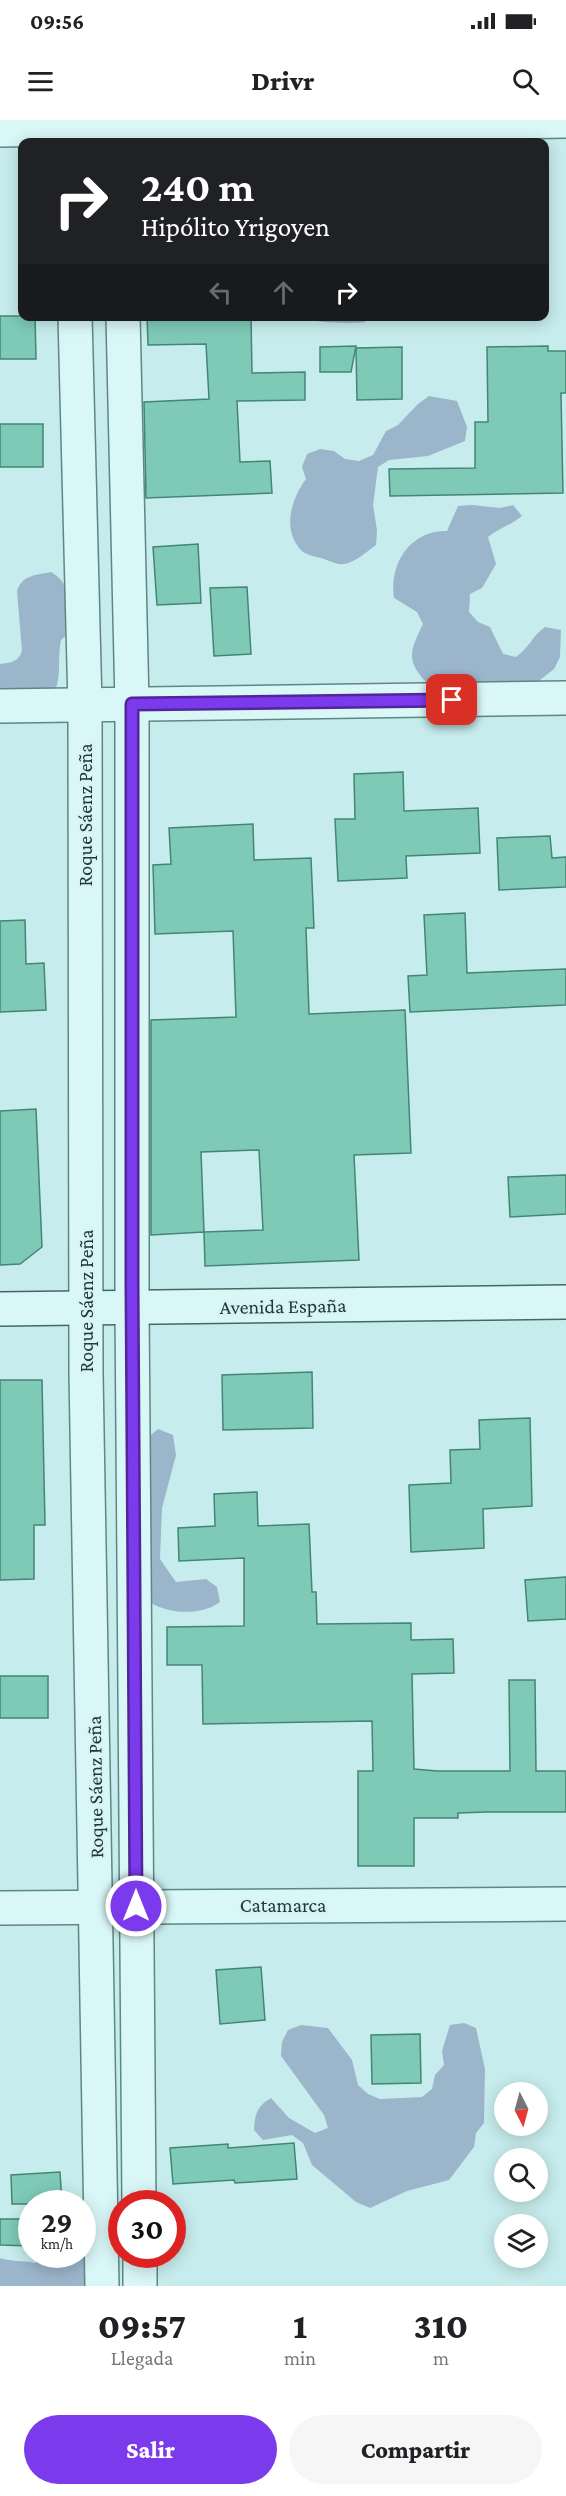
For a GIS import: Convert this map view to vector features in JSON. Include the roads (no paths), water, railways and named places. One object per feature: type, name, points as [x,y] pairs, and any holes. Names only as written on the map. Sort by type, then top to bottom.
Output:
[{"type":"street","points":[[0,130],[96,134],[566,121]]},
{"type":"street","name":"Roque Sáenz Peña","points":[[75,321],[85,705],[86,1308],[102,2286]]},
{"type":"street","name":"Roque Sáenz Peña","points":[[123,321],[132,704],[132,1307],[139,2190]]},
{"type":"street","points":[[0,706],[566,698]]},
{"type":"street","name":"Avenida España","points":[[0,1309],[566,1302]]},
{"type":"street","name":"Catamarca","points":[[0,1908],[566,1904]]},
{"type":"street","points":[[140,2268],[140,2286]]}]
